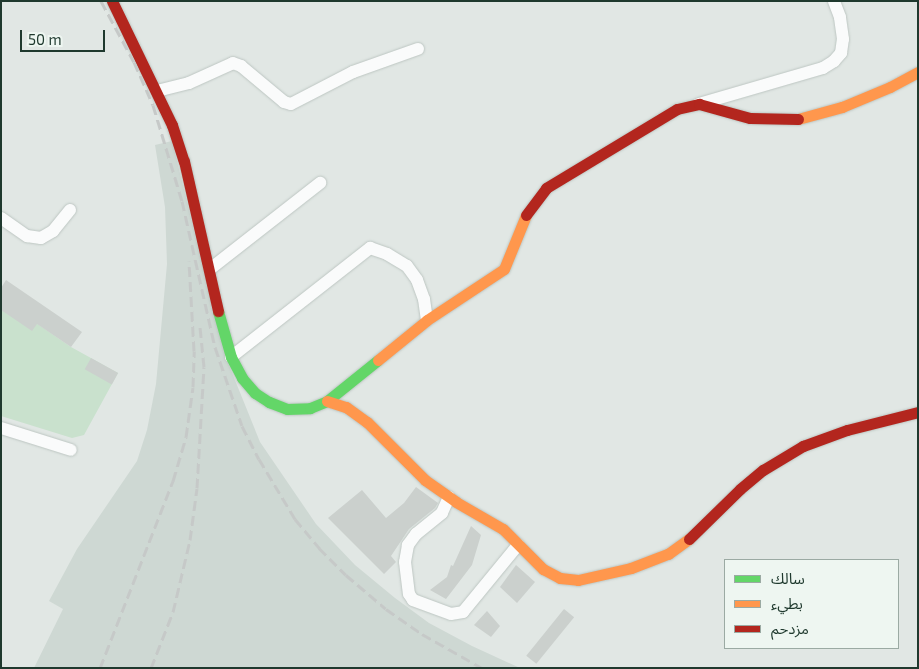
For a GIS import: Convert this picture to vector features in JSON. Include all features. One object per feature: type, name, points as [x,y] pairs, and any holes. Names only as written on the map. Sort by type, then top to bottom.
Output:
[{"type":"street","points":[[112,1],[172,125],[184,161],[210,269],[215,300],[231,357],[242,378],[255,392],[269,402],[287,409],[310,408],[327,401],[427,320],[504,269],[526,213],[546,188],[677,108],[699,104],[823,68],[834,61],[841,53],[843,39],[840,17],[834,1]]},
{"type":"street","points":[[156,91],[189,82],[233,63],[241,66],[284,102],[291,104],[353,72],[418,48]]},
{"type":"street","points":[[699,104],[750,118],[803,119],[842,107],[890,87],[918,72]]},
{"type":"street","points":[[210,269],[320,183]]},
{"type":"street","points":[[1,218],[27,236],[41,238],[53,231],[70,210]]},
{"type":"street","points":[[231,357],[370,248],[388,254],[407,266],[416,280],[424,299],[427,320]]},
{"type":"street","points":[[327,401],[346,408],[367,422],[425,480],[449,497],[503,529],[543,568],[560,578],[578,580],[630,568],[668,554],[680,547],[763,470],[803,446],[847,430],[918,412]]},
{"type":"street","points":[[1,428],[71,450]]},
{"type":"street","points":[[449,497],[442,513],[416,534],[408,545],[405,562],[409,594],[413,600],[451,614],[463,612],[518,545]]},
{"type":"shaded area","points":[[172,141],[224,353],[260,442],[316,524],[355,565],[429,623],[472,646],[520,668],[34,668],[63,609],[49,601],[77,549],[137,461],[147,430],[156,384],[167,264],[165,207],[155,145]]},
{"type":"green space","points":[[1,299],[71,347],[118,373],[84,435],[72,438],[1,416]]},
{"type":"building","points":[[6,280],[82,332],[71,347],[37,324],[32,331],[1,310],[1,288]]},
{"type":"building","points":[[91,358],[118,373],[112,384],[85,369]]},
{"type":"building","points":[[416,487],[438,503],[435,508],[409,529],[391,556],[396,562],[384,574],[328,518],[362,490],[386,518],[404,503]]},
{"type":"building","points":[[471,526],[481,535],[472,565],[446,599],[430,590],[447,577]]},
{"type":"building","points":[[516,565],[535,582],[517,603],[500,587]]},
{"type":"building","points":[[564,609],[574,617],[536,664],[526,656]]},
{"type":"building","points":[[487,611],[500,626],[491,637],[474,625]]},
{"type":"railway","points":[[101,1],[134,62],[153,105],[182,201],[215,347],[242,426],[259,459],[295,519],[319,548],[346,575],[386,609],[422,634],[482,668]]},
{"type":"railway","points":[[100,668],[173,481],[186,437],[193,387],[194,351],[189,261]]},
{"type":"railway","points":[[151,668],[173,612],[190,540],[197,488],[204,367],[200,327]]},
{"type":"traffic: fast","points":[[218,311],[231,357],[242,378],[255,393],[269,402],[287,409],[310,408],[327,401],[378,360]]},
{"type":"traffic: slow","points":[[798,119],[842,107],[890,87],[918,72]]},
{"type":"traffic: slow","points":[[378,360],[427,320],[504,269],[526,215]]},
{"type":"traffic: slow","points":[[327,401],[346,407],[367,422],[425,480],[456,502],[503,529],[543,569],[560,578],[578,580],[631,568],[668,554],[689,539]]},
{"type":"traffic: jam","points":[[112,1],[172,125],[184,161],[218,311]]},
{"type":"traffic: jam","points":[[526,215],[546,188],[677,109],[699,104],[750,118],[798,119]]},
{"type":"traffic: jam","points":[[689,539],[740,489],[763,470],[803,446],[847,430],[918,412]]}]
